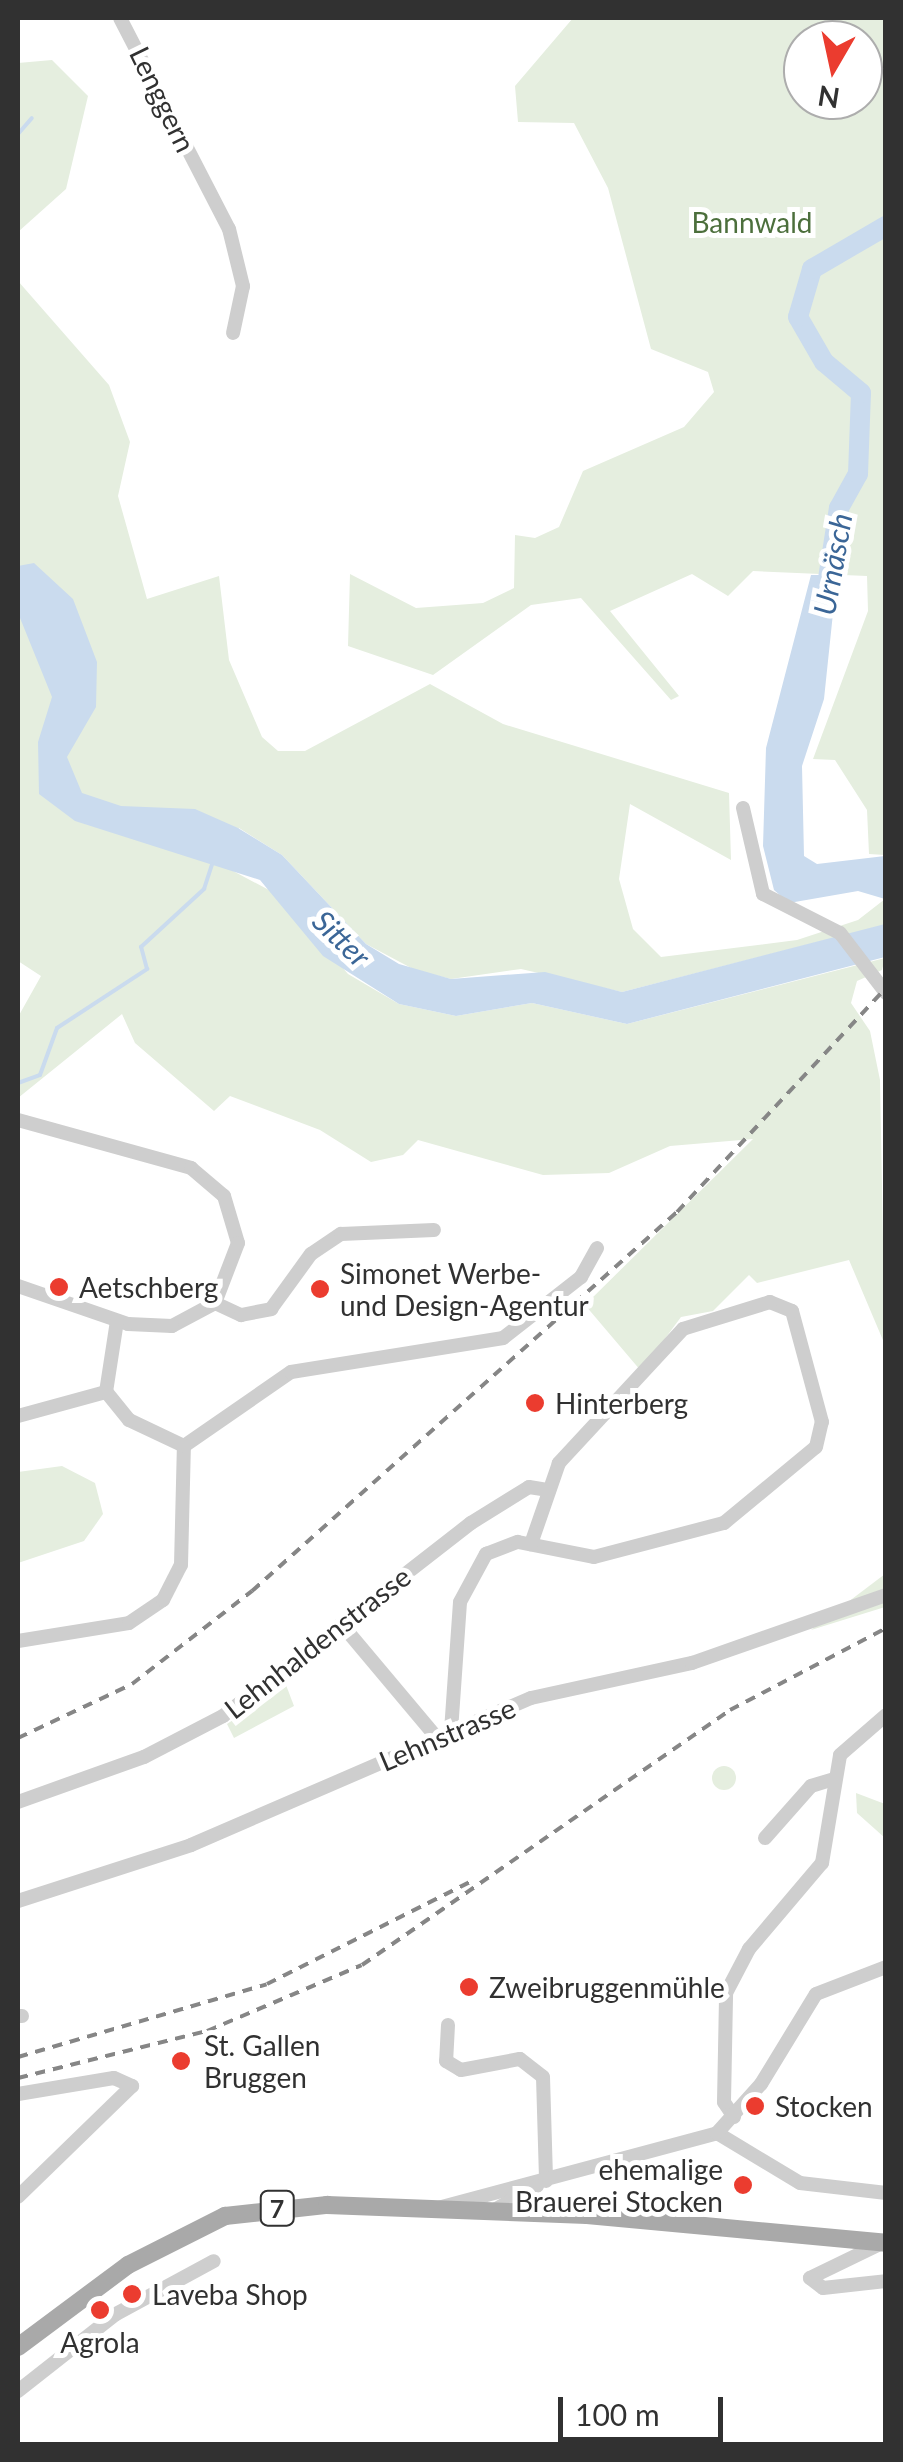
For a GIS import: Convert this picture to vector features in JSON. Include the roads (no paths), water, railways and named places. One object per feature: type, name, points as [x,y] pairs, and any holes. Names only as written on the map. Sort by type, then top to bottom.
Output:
[{"type":"main road","name":"7","points":[[18,2334],[193,2228],[247,2212],[493,2210],[886,2243]]},
{"type":"main road","name":"7","points":[[18,2347],[128,2265]]},
{"type":"street","name":"Lenggern","points":[[120,18],[204,182],[243,286],[234,333]]},
{"type":"street","points":[[743,808],[747,856],[764,894],[840,933],[862,974],[886,993]]},
{"type":"street","points":[[18,1120],[208,1179],[230,1207],[238,1242],[215,1303],[172,1326],[117,1321],[18,1286]]},
{"type":"street","points":[[215,1303],[241,1315],[270,1308],[311,1254],[340,1234],[434,1230]]},
{"type":"street","points":[[184,1446],[292,1372],[503,1338],[581,1276],[598,1248]]},
{"type":"street","points":[[444,1734],[466,1580],[493,1549],[530,1544],[594,1557],[724,1523],[762,1499],[822,1436],[792,1311],[770,1302],[687,1326],[560,1463],[530,1544]]},
{"type":"street","points":[[117,1321],[106,1392],[129,1420],[184,1446]]},
{"type":"street","points":[[18,1416],[106,1392]]},
{"type":"street","points":[[18,1641],[112,1628],[163,1600],[184,1549],[184,1446]]},
{"type":"street","name":"Lehnhaldenstrasse","points":[[18,1802],[180,1740],[343,1626],[471,1523],[529,1487],[549,1490]]},
{"type":"street","name":"Lehnstrasse","points":[[18,1901],[191,1844],[531,1698],[692,1664],[886,1595]]},
{"type":"street","points":[[343,1626],[444,1734]]},
{"type":"street","points":[[734,2117],[724,2102],[726,1993],[749,1949],[822,1863],[832,1780],[852,1736],[886,1715]]},
{"type":"street","points":[[765,1838],[810,1786],[832,1780]]},
{"type":"street","points":[[438,2208],[717,2133],[734,2117],[816,1994],[886,1967]]},
{"type":"street","points":[[448,2025],[446,2061],[462,2070],[520,2059],[543,2076],[546,2181]]},
{"type":"street","points":[[18,2094],[114,2078],[132,2086],[18,2198]]},
{"type":"street","points":[[717,2133],[800,2183],[886,2193]]},
{"type":"street","points":[[493,2210],[516,2201],[546,2181]]},
{"type":"street","points":[[516,2201],[533,2212]]},
{"type":"street","points":[[886,2243],[810,2278],[823,2288],[886,2281]]},
{"type":"street","points":[[18,2391],[116,2314],[214,2261]]},
{"type":"water","name":"Sitter","points":[[34,563],[73,599],[97,662],[96,707],[67,757],[82,793],[121,806],[195,809],[238,828],[282,855],[366,944],[399,964],[451,979],[545,972],[622,992],[885,924],[885,957],[627,1024],[532,1003],[456,1016],[399,1004],[323,956],[260,880],[75,821],[39,794],[38,742],[52,697],[18,613],[18,566]]},
{"type":"water","name":"Urnäsch","points":[[811,575],[837,575],[824,699],[802,766],[804,856],[817,864],[885,856],[885,899],[858,891],[789,903],[774,890],[763,846],[766,748]]},
{"type":"waterway","points":[[18,134],[32,118]]},
{"type":"waterway","name":"Urnäsch","points":[[825,598],[839,508],[858,474],[861,393],[824,362],[798,317],[812,269],[886,226]]},
{"type":"waterway","points":[[18,1083],[40,1075],[57,1028],[147,969],[141,947],[204,889],[212,864]]},
{"type":"railway","points":[[18,1738],[132,1684],[252,1591],[677,1212],[886,988]]},
{"type":"railway","points":[[18,2078],[207,2031],[362,1965],[730,1710],[886,1628]]},
{"type":"railway","points":[[18,2057],[267,1984],[472,1881]]},
{"type":"place","name":"Aetschberg","points":[[59,1287]]},
{"type":"place","name":"Simonet Werbe- und Design-Agentur","points":[[320,1289]]},
{"type":"place","name":"Hinterberg","points":[[535,1403]]},
{"type":"place","name":"Zweibruggenmühle","points":[[469,1987]]},
{"type":"place","name":"St. Gallen Bruggen","points":[[181,2061]]},
{"type":"place","name":"Stocken","points":[[755,2106]]},
{"type":"place","name":"ehemalige Brauerei Stocken","points":[[743,2185]]},
{"type":"place","name":"Laveba Shop","points":[[132,2294]]},
{"type":"place","name":"Agrola","points":[[100,2310]]},
{"type":"park label","name":"Bannwald","points":[[752,222]]}]
